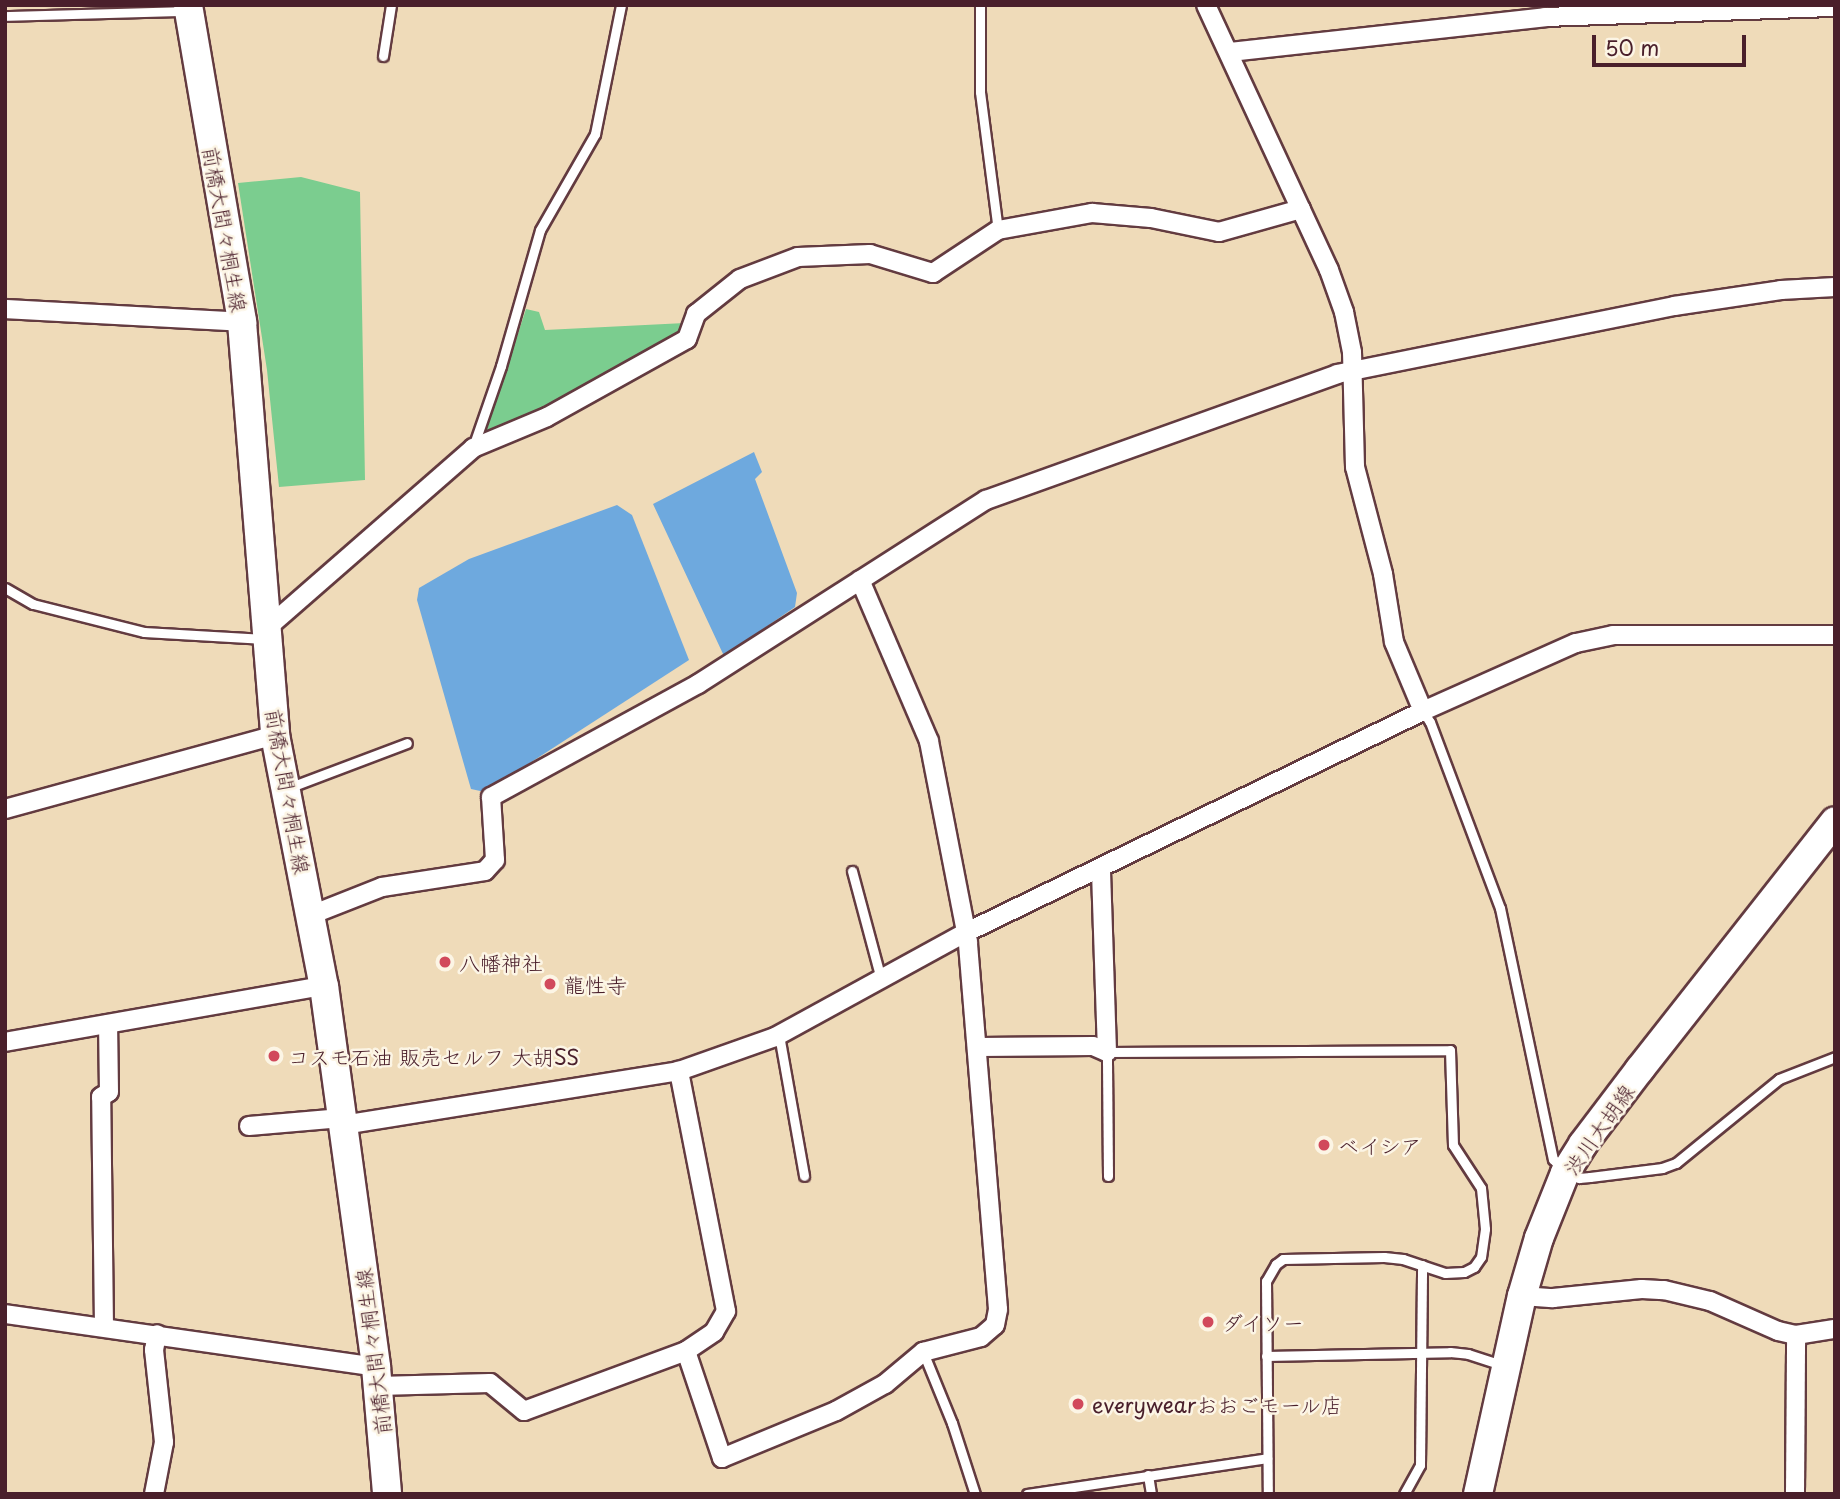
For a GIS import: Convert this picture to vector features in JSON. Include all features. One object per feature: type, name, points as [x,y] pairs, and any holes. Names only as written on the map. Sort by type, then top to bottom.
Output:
[{"type":"main road","name":"前橋大間々桐生線","points":[[189,8],[242,321],[275,735],[324,986],[377,1376],[387,1494]]},
{"type":"main road","name":"渋川大胡線","points":[[1478,1494],[1522,1296],[1539,1238],[1565,1173],[1583,1144],[1632,1079],[1835,821]]},
{"type":"street","points":[[1206,5],[1329,270],[1344,312],[1350,336],[1353,370],[1355,467],[1383,574],[1394,642],[1423,711]]},
{"type":"street","points":[[1230,52],[1545,16],[1835,7]]},
{"type":"street","points":[[268,634],[473,448],[547,417],[687,339],[696,314],[740,279],[798,257],[870,254],[933,273],[998,230],[1092,212],[1151,218],[1219,232],[1301,209]]},
{"type":"street","points":[[311,915],[382,887],[485,871],[495,860],[491,797],[698,684],[986,500],[1353,370],[1674,306],[1781,290],[1835,287]]},
{"type":"street","points":[[5,309],[242,321]]},
{"type":"street","points":[[686,1351],[722,1458],[836,1411],[885,1384],[923,1352],[981,1337],[995,1325],[998,1310],[979,1047],[965,933],[929,741],[860,580]]},
{"type":"street","points":[[249,1126],[343,1122],[679,1071],[779,1035],[965,933],[1423,711],[1564,647],[1602,637],[1835,635]]},
{"type":"street","points":[[5,809],[275,735]]},
{"type":"street","points":[[979,1047],[1093,1046],[1107,1052],[1101,869]]},
{"type":"street","points":[[5,1042],[324,986]]},
{"type":"street","points":[[104,1327],[101,1097],[109,1092],[108,1024]]},
{"type":"street","points":[[5,1314],[157,1335],[377,1376],[490,1383],[524,1410],[686,1351],[714,1332],[726,1311],[679,1071]]},
{"type":"street","points":[[1522,1296],[1553,1298],[1642,1289],[1664,1290],[1710,1301],[1778,1331],[1796,1335],[1835,1329]]},
{"type":"street","points":[[154,1494],[164,1442],[154,1350],[157,1335]]},
{"type":"street","points":[[1794,1494],[1796,1335]]},
{"type":"lane","points":[[383,56],[391,5]]},
{"type":"lane","points":[[473,448],[501,366],[540,230],[595,134],[621,5]]},
{"type":"lane","points":[[980,5],[980,92],[998,230]]},
{"type":"lane","points":[[5,16],[189,8]]},
{"type":"lane","points":[[5,588],[33,604],[144,632],[268,634]]},
{"type":"lane","points":[[1423,711],[1430,722],[1500,908],[1553,1159],[1565,1173],[1579,1178],[1662,1168],[1676,1163],[1779,1079],[1835,1058]]},
{"type":"lane","points":[[286,789],[407,743]]},
{"type":"lane","points":[[852,871],[881,979]]},
{"type":"lane","points":[[779,1035],[804,1176]]},
{"type":"lane","points":[[1108,1176],[1107,1052],[1450,1049],[1453,1145],[1481,1188],[1484,1247],[1474,1267],[1464,1272],[1445,1273],[1384,1257],[1283,1259],[1270,1271],[1266,1281],[1268,1494]]},
{"type":"lane","points":[[1404,1494],[1420,1465],[1422,1265]]},
{"type":"lane","points":[[923,1352],[952,1423],[975,1494]]},
{"type":"lane","points":[[1266,1356],[1468,1354],[1505,1366]]},
{"type":"lane","points":[[1027,1494],[1267,1458]]},
{"type":"lane","points":[[1148,1475],[1151,1494]]},
{"type":"green space","points":[[301,177],[360,192],[365,480],[279,487],[267,370],[238,183]]},
{"type":"green space","points":[[526,309],[539,312],[545,330],[685,323],[676,337],[545,413],[485,435]]},
{"type":"water","points":[[754,452],[762,472],[755,479],[797,593],[795,607],[724,656],[653,504]]},
{"type":"water","points":[[617,505],[632,515],[689,660],[485,792],[471,789],[417,600],[419,588],[469,559]]},
{"type":"place","name":"八幡神社","points":[[445,962]]},
{"type":"place","name":"龍性寺","points":[[550,984]]},
{"type":"place","name":"コスモ石油 販売セルフ 大胡SS","points":[[274,1056]]},
{"type":"place","name":"ベイシア","points":[[1324,1145]]},
{"type":"place","name":"ダイソー","points":[[1208,1322]]},
{"type":"place","name":"everywearおおごモール店","points":[[1078,1404]]}]
